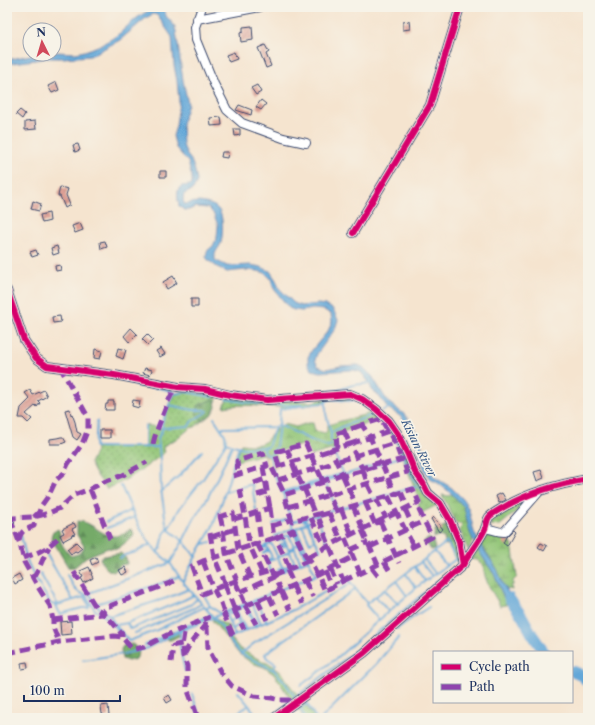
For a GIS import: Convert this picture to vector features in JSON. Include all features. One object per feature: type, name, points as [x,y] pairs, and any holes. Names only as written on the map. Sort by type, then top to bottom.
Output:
[{"type":"street","points":[[202,7],[195,27],[196,40],[214,84],[227,110],[242,123],[283,138],[306,143]]},
{"type":"street","points":[[197,19],[260,7]]},
{"type":"street","points":[[353,233],[430,105],[460,7]]},
{"type":"street","points":[[7,290],[24,340],[36,358],[47,366],[114,375],[178,387],[205,389],[230,395],[267,400],[350,394],[362,399],[389,421],[398,434],[415,472],[428,493],[440,503],[450,520],[459,541],[463,565]]},
{"type":"street","points":[[274,718],[364,653],[463,565],[467,556],[485,529],[490,516],[517,500],[541,490],[588,479]]},
{"type":"street","points":[[485,529],[491,528],[496,532],[504,532],[541,490]]},
{"type":"green space","points":[[183,390],[217,396],[216,403],[211,409],[198,416],[202,421],[195,427],[190,428],[180,437],[163,446],[165,452],[138,472],[107,489],[95,473],[90,463],[96,451],[95,447],[145,447],[145,425],[162,428],[168,406],[172,398],[175,394]]},
{"type":"green space","points":[[350,395],[353,400],[331,399],[320,403],[300,406],[285,407],[245,405],[224,407],[227,398],[312,402],[333,396]]},
{"type":"green space","points":[[210,400],[215,400],[216,407],[211,415],[202,421],[196,414],[199,405]]},
{"type":"green space","points":[[374,411],[381,419],[336,434],[337,448],[311,456],[306,444],[275,452],[278,463],[263,454],[237,461],[235,460],[241,444],[260,444],[266,441],[276,429],[284,424],[296,427],[307,423],[313,423],[315,431],[325,433],[327,431],[327,426]]},
{"type":"green space","points":[[381,419],[387,421],[439,504],[421,513],[418,504],[421,503],[404,460],[394,438]]},
{"type":"green space","points":[[452,494],[464,507],[470,533],[473,539],[468,550],[460,530],[462,526],[461,524],[457,524],[442,495],[449,496]]},
{"type":"green space","points":[[522,500],[523,506],[499,526],[490,525],[495,516]]},
{"type":"green space","points":[[77,521],[92,525],[108,535],[118,536],[131,529],[134,534],[132,538],[117,549],[108,548],[86,557],[71,569],[68,567],[51,538],[52,533],[58,529],[61,542],[71,556],[78,554],[83,550],[84,546],[77,535]]},
{"type":"green space","points":[[447,525],[458,532],[450,544],[445,545],[444,538],[438,536],[434,538],[434,535],[435,530]]},
{"type":"green space","points":[[488,530],[512,544],[517,577],[511,586],[512,590],[506,590],[497,569],[480,543]]},
{"type":"green space","points":[[454,536],[460,566],[446,542]]},
{"type":"green space","points":[[429,538],[433,541],[435,549],[431,550],[425,544],[424,541]]},
{"type":"green space","points":[[477,547],[494,574],[504,598],[510,604],[500,606],[489,587],[485,577],[484,567],[477,560],[470,559]]},
{"type":"green space","points":[[121,553],[126,558],[127,564],[121,565],[114,572],[105,567],[100,558],[104,556]]},
{"type":"green space","points":[[216,619],[228,626],[231,638],[240,649],[272,665],[283,674],[298,695],[291,700],[275,675],[264,667],[252,663],[239,654],[212,620]]},
{"type":"green space","points":[[175,631],[179,634],[179,636],[168,640],[168,633]]},
{"type":"green space","points":[[132,644],[139,653],[136,659],[128,661],[122,659],[121,649],[124,645]]},
{"type":"green space","points":[[302,700],[315,718],[303,718],[295,706]]},
{"type":"sand","points":[[263,454],[278,463],[279,466],[268,469]]},
{"type":"water","points":[[153,9],[161,9],[165,11],[166,16],[174,25],[176,31],[188,104],[182,124],[183,145],[191,160],[197,181],[192,190],[184,194],[183,199],[184,204],[195,202],[205,203],[214,206],[220,212],[222,220],[222,235],[220,244],[215,254],[215,260],[227,266],[251,265],[261,267],[270,271],[279,288],[294,303],[301,306],[318,304],[325,305],[333,309],[338,320],[335,329],[317,354],[315,360],[318,366],[326,369],[358,365],[363,367],[372,376],[388,402],[404,414],[412,424],[419,438],[430,470],[434,477],[452,488],[466,504],[469,510],[474,532],[480,544],[497,569],[503,584],[518,608],[514,610],[504,598],[494,574],[478,550],[470,533],[464,507],[452,494],[438,483],[430,479],[425,471],[413,436],[400,416],[388,408],[372,390],[368,381],[361,372],[353,370],[320,372],[312,370],[308,364],[308,357],[312,350],[328,331],[332,322],[331,314],[324,310],[313,309],[302,311],[289,308],[274,289],[271,279],[265,273],[245,270],[227,272],[217,267],[206,257],[207,251],[213,246],[217,237],[218,225],[213,213],[208,208],[195,207],[189,210],[184,210],[179,206],[178,190],[182,186],[192,184],[192,178],[188,162],[176,148],[173,136],[176,126],[179,101],[172,37],[157,15],[153,14],[146,18],[120,40],[90,56],[62,58],[62,52],[80,52],[105,43],[148,11]]},
{"type":"water","points":[[22,57],[22,62],[7,64],[7,60]]},
{"type":"building","points":[[409,21],[410,29],[403,30],[403,22]]},
{"type":"building","points":[[252,26],[253,40],[241,42],[240,33],[243,32],[243,27]]},
{"type":"building","points":[[265,45],[269,52],[266,54],[271,66],[266,68],[258,48]]},
{"type":"building","points":[[234,52],[237,59],[229,62],[226,55]]},
{"type":"building","points":[[56,82],[59,90],[52,93],[48,86]]},
{"type":"building","points":[[257,85],[261,92],[256,95],[251,88]]},
{"type":"building","points":[[261,100],[266,104],[261,110],[256,107]]},
{"type":"building","points":[[239,105],[252,110],[251,115],[236,110]]},
{"type":"building","points":[[20,110],[25,114],[22,119],[16,114]]},
{"type":"building","points":[[221,117],[222,125],[211,126],[210,118]]},
{"type":"building","points":[[35,121],[36,129],[25,130],[25,122]]},
{"type":"building","points":[[234,129],[240,129],[240,135],[235,136]]},
{"type":"building","points":[[78,144],[80,150],[75,152],[73,145]]},
{"type":"building","points":[[222,152],[228,152],[227,158],[221,157]]},
{"type":"building","points":[[160,171],[166,171],[166,177],[160,177]]},
{"type":"building","points":[[60,187],[68,189],[66,195],[70,205],[65,208],[60,196],[58,196]]},
{"type":"building","points":[[33,201],[41,204],[39,211],[31,209]]},
{"type":"building","points":[[49,213],[50,221],[42,223],[40,215]]},
{"type":"building","points":[[80,223],[83,230],[75,233],[72,226]]},
{"type":"building","points":[[105,241],[107,247],[101,249],[100,242]]},
{"type":"building","points":[[57,246],[59,253],[53,255],[51,248]]},
{"type":"building","points":[[36,250],[38,255],[32,257],[30,252]]},
{"type":"building","points":[[60,265],[61,270],[56,271],[55,266]]},
{"type":"building","points":[[173,276],[177,283],[167,289],[163,282]]},
{"type":"building","points":[[191,299],[198,299],[198,307],[191,307]]},
{"type":"building","points":[[60,316],[61,322],[53,323],[52,317]]},
{"type":"building","points":[[131,328],[137,334],[129,342],[124,336]]},
{"type":"building","points":[[147,334],[153,340],[148,345],[142,339]]},
{"type":"building","points":[[118,348],[126,350],[123,359],[116,356]]},
{"type":"building","points":[[161,348],[165,354],[160,357],[156,351]]},
{"type":"building","points":[[95,349],[102,351],[100,359],[94,358]]},
{"type":"building","points":[[145,368],[152,370],[150,375],[143,373]]},
{"type":"building","points":[[30,390],[33,395],[44,390],[47,396],[38,401],[40,403],[37,407],[36,405],[26,414],[32,419],[28,423],[23,418],[19,418],[21,408],[30,399],[25,393]]},
{"type":"building","points":[[133,400],[140,401],[139,408],[132,406]]},
{"type":"building","points":[[108,401],[114,401],[114,410],[105,410]]},
{"type":"building","points":[[70,409],[77,432],[81,434],[77,440],[73,437],[65,410]]},
{"type":"building","points":[[100,430],[110,430],[110,438],[100,438]]},
{"type":"building","points":[[63,437],[66,442],[61,444],[50,444],[50,439]]},
{"type":"building","points":[[541,470],[544,478],[537,481],[534,472]]},
{"type":"building","points":[[502,493],[506,500],[499,503],[496,496]]},
{"type":"building","points":[[433,517],[443,529],[439,532],[431,519]]},
{"type":"building","points":[[74,523],[76,527],[72,529],[75,534],[63,541],[60,535],[64,533],[62,529]]},
{"type":"building","points":[[513,530],[515,532],[507,546],[503,543],[506,537]]},
{"type":"building","points":[[76,542],[82,548],[71,554],[67,549]]},
{"type":"building","points":[[541,543],[547,546],[544,551],[538,547]]},
{"type":"building","points":[[96,557],[98,562],[92,565],[90,560]]},
{"type":"building","points":[[89,567],[93,578],[84,583],[81,578],[83,577],[80,571]]},
{"type":"building","points":[[125,567],[128,572],[122,575],[119,570]]},
{"type":"building","points":[[19,574],[22,580],[15,584],[12,578]]},
{"type":"building","points":[[71,621],[72,634],[61,635],[60,622]]},
{"type":"building","points":[[27,662],[28,668],[22,669],[21,663]]},
{"type":"building","points":[[169,695],[172,700],[167,703],[164,698]]},
{"type":"building","points":[[108,705],[109,716],[104,717],[101,706]]},
{"type":"waterway","points":[[59,371],[68,373]]},
{"type":"waterway","points":[[128,381],[138,386],[173,391]]},
{"type":"waterway","points":[[315,393],[371,383]]},
{"type":"waterway","points":[[157,552],[161,548],[164,534],[168,529],[161,489],[158,438],[162,430],[162,423],[174,394],[186,392],[213,397]]},
{"type":"waterway","points":[[226,399],[264,404],[302,405]]},
{"type":"waterway","points":[[83,660],[145,649],[174,634],[316,575],[301,546],[292,524],[284,496],[272,469],[270,456],[276,447],[280,409],[323,403],[331,399],[348,401],[355,400]]},
{"type":"waterway","points":[[326,401],[326,414],[331,433]]},
{"type":"waterway","points":[[169,405],[193,410],[206,410]]},
{"type":"waterway","name":"Kisian River","points":[[382,411],[390,407]]},
{"type":"waterway","points":[[162,428],[189,426],[192,421],[208,411]]},
{"type":"waterway","points":[[222,428],[275,427],[279,425],[313,441],[328,446],[331,445],[331,433],[339,428],[377,413]]},
{"type":"waterway","points":[[196,557],[183,541],[168,529],[180,508],[203,479],[226,443],[225,435],[214,418]]},
{"type":"waterway","points":[[97,421],[95,447],[159,447]]},
{"type":"waterway","points":[[145,425],[145,447]]},
{"type":"waterway","points":[[226,443],[244,448],[268,447],[275,427]]},
{"type":"waterway","points":[[393,434],[416,483]]},
{"type":"waterway","points":[[189,589],[167,598],[110,616],[98,607],[89,593],[170,563],[208,497],[232,445]]},
{"type":"waterway","points":[[183,581],[212,528],[223,499],[239,446]]},
{"type":"waterway","points":[[263,447],[265,453],[270,456]]},
{"type":"waterway","points":[[333,450],[344,475],[403,456]]},
{"type":"waterway","points":[[161,492],[181,474],[202,451]]},
{"type":"waterway","points":[[282,492],[341,474]]},
{"type":"waterway","points":[[283,494],[342,476]]},
{"type":"waterway","points":[[325,481],[336,508]]},
{"type":"waterway","points":[[225,492],[252,484],[256,511]]},
{"type":"waterway","points":[[121,486],[140,528],[150,543],[157,552],[170,563],[183,582],[221,626],[231,642],[241,654],[274,670],[295,697]]},
{"type":"waterway","points":[[292,522],[419,486],[423,491]]},
{"type":"waterway","points":[[106,522],[132,510]]},
{"type":"waterway","points":[[316,515],[328,545]]},
{"type":"waterway","points":[[107,528],[135,517]]},
{"type":"waterway","points":[[273,524],[291,518]]},
{"type":"waterway","points":[[304,519],[304,521],[306,520],[320,550]]},
{"type":"waterway","points":[[309,556],[296,528],[311,521]]},
{"type":"waterway","points":[[302,525],[310,543],[315,540]]},
{"type":"waterway","points":[[275,536],[294,528]]},
{"type":"waterway","points":[[293,531],[305,557]]},
{"type":"waterway","points":[[293,533],[289,535],[301,563]]},
{"type":"waterway","points":[[289,535],[283,537],[296,565]]},
{"type":"waterway","points":[[21,536],[27,561],[34,576],[51,604],[56,605],[60,614],[89,607],[84,597]]},
{"type":"waterway","points":[[278,541],[284,539]]},
{"type":"waterway","points":[[203,544],[211,542]]},
{"type":"waterway","points":[[280,545],[286,542]]},
{"type":"waterway","points":[[300,686],[337,658],[417,587],[456,559],[447,542],[367,603]]},
{"type":"waterway","points":[[260,548],[271,543],[284,571]]},
{"type":"waterway","points":[[120,558],[151,544]]},
{"type":"waterway","points":[[289,549],[298,544]]},
{"type":"waterway","points":[[266,545],[273,559]]},
{"type":"waterway","points":[[281,547],[287,545]]},
{"type":"waterway","points":[[261,549],[267,547]]},
{"type":"waterway","points":[[284,554],[295,548]]},
{"type":"waterway","points":[[263,553],[269,550]]},
{"type":"waterway","points":[[435,552],[446,565]]},
{"type":"waterway","points":[[47,555],[73,600]]},
{"type":"waterway","points":[[283,555],[267,562],[273,575],[308,560]]},
{"type":"waterway","points":[[267,560],[272,557]]},
{"type":"waterway","points":[[425,560],[435,573]]},
{"type":"waterway","points":[[289,565],[295,562]]},
{"type":"waterway","points":[[421,562],[432,576]]},
{"type":"waterway","points":[[278,570],[287,566]]},
{"type":"waterway","points":[[415,567],[425,581]]},
{"type":"waterway","points":[[40,573],[58,605]]},
{"type":"waterway","points":[[406,574],[416,588]]},
{"type":"waterway","points":[[67,575],[76,590],[82,594],[85,594]]},
{"type":"waterway","points":[[96,604],[168,581],[179,576]]},
{"type":"waterway","points":[[293,699],[359,648],[443,577]]},
{"type":"waterway","points":[[229,638],[293,610],[348,579],[367,603],[366,605],[379,620]]},
{"type":"waterway","points":[[396,581],[407,596]]},
{"type":"waterway","points":[[241,654],[253,644],[351,583]]},
{"type":"waterway","points":[[273,669],[276,664],[267,658],[265,654],[355,589]]},
{"type":"waterway","points":[[385,590],[398,604]]},
{"type":"waterway","points":[[206,609],[210,606],[205,597],[213,591]]},
{"type":"waterway","points":[[85,594],[95,610],[108,619],[121,634]]},
{"type":"waterway","points":[[116,625],[127,623],[194,595]]},
{"type":"waterway","points":[[57,605],[85,596]]},
{"type":"waterway","points":[[376,597],[388,611]]},
{"type":"waterway","name":"Kisian River","points":[[509,598],[543,651]]},
{"type":"waterway","points":[[127,623],[130,629],[190,605],[197,599]]},
{"type":"waterway","points":[[257,625],[246,605],[257,601],[267,622]]},
{"type":"waterway","points":[[252,603],[261,624]]},
{"type":"waterway","points":[[135,633],[201,604]]},
{"type":"waterway","points":[[210,606],[221,614]]},
{"type":"waterway","points":[[246,630],[236,610],[245,606],[255,626]]},
{"type":"waterway","points":[[110,616],[129,641],[157,630],[204,607]]},
{"type":"waterway","points":[[397,629],[429,607]]},
{"type":"waterway","points":[[235,635],[226,615],[233,612],[244,631]]},
{"type":"waterway","points":[[145,645],[211,615]]},
{"type":"waterway","points":[[229,622],[236,618]]},
{"type":"waterway","points":[[233,629],[240,624]]},
{"type":"waterway","points":[[181,631],[180,644],[185,671]]},
{"type":"waterway","points":[[322,718],[376,664],[399,637]]},
{"type":"waterway","name":"Kisian River","points":[[573,671],[578,673],[588,682]]},
{"type":"waterway","points":[[238,692],[259,718]]},
{"type":"waterway","points":[[192,694],[200,718]]},
{"type":"waterway","points":[[301,708],[307,704],[304,701],[305,700]]},
{"type":"waterway","points":[[279,710],[289,702]]},
{"type":"waterway","points":[[307,704],[316,718]]},
{"type":"waterway","points":[[283,718],[299,705],[305,718]]},
{"type":"waterway","points":[[229,718],[248,706]]},
{"type":"marked path","points":[[34,517],[39,512],[56,480],[64,473],[68,464],[82,444],[88,429],[88,417],[60,367]]},
{"type":"marked path","points":[[153,444],[157,429],[174,386]]},
{"type":"marked path","points":[[332,494],[407,472],[403,459],[343,476],[331,450],[350,444],[362,468],[381,462],[370,437],[362,425],[381,419],[395,443],[400,456]]},
{"type":"marked path","points":[[337,448],[336,434],[362,425]]},
{"type":"marked path","points":[[344,431],[350,444],[389,431]]},
{"type":"marked path","points":[[339,461],[395,443]]},
{"type":"marked path","points":[[279,466],[275,452],[306,444],[322,479]]},
{"type":"marked path","points":[[287,449],[302,485]]},
{"type":"marked path","points":[[283,491],[272,468],[331,450]]},
{"type":"marked path","points":[[233,476],[267,466],[263,453],[237,461],[238,474]]},
{"type":"marked path","points":[[7,520],[14,518],[34,517],[49,513],[60,508],[74,495],[123,475],[147,462]]},
{"type":"marked path","points":[[278,480],[337,462]]},
{"type":"marked path","points":[[382,464],[394,492]]},
{"type":"marked path","points":[[263,467],[270,508]]},
{"type":"marked path","points":[[363,470],[367,483],[374,497]]},
{"type":"marked path","points":[[320,482],[342,474]]},
{"type":"marked path","points":[[343,476],[355,503]]},
{"type":"marked path","points":[[254,483],[265,479]]},
{"type":"marked path","points":[[322,513],[292,521],[284,495],[324,482],[335,509]]},
{"type":"marked path","points":[[304,488],[315,515]]},
{"type":"marked path","points":[[90,489],[110,539]]},
{"type":"marked path","points":[[240,489],[245,516],[234,519],[238,549],[250,577]]},
{"type":"marked path","points":[[308,557],[340,540],[419,502],[413,489],[318,516],[324,532],[327,540],[330,548],[343,581],[325,591],[318,575]]},
{"type":"marked path","points":[[257,495],[267,492]]},
{"type":"marked path","points":[[401,492],[408,508]]},
{"type":"marked path","points":[[288,507],[329,495]]},
{"type":"marked path","points":[[388,496],[414,547]]},
{"type":"marked path","points":[[376,499],[386,518]]},
{"type":"marked path","points":[[365,502],[375,524]]},
{"type":"marked path","points":[[343,581],[432,537],[416,504]]},
{"type":"marked path","points":[[353,506],[363,529]]},
{"type":"marked path","points":[[270,508],[274,538],[250,546],[245,516],[270,508]]},
{"type":"marked path","points":[[341,509],[352,535]]},
{"type":"marked path","points":[[405,509],[413,527]]},
{"type":"marked path","points":[[257,512],[261,542]]},
{"type":"marked path","points":[[218,517],[233,513],[234,519]]},
{"type":"marked path","points":[[329,513],[341,540]]},
{"type":"marked path","points":[[19,540],[22,532],[34,526],[36,516]]},
{"type":"marked path","points":[[220,516],[226,553],[237,581]]},
{"type":"marked path","points":[[311,518],[325,548]]},
{"type":"marked path","points":[[272,526],[290,520]]},
{"type":"marked path","points":[[7,521],[13,526],[20,544],[24,562],[50,606],[53,627],[59,642]]},
{"type":"marked path","points":[[380,521],[399,563]]},
{"type":"marked path","points":[[370,547],[424,521]]},
{"type":"marked path","points":[[211,537],[235,529]]},
{"type":"marked path","points":[[289,567],[276,538],[293,530],[307,559]]},
{"type":"marked path","points":[[362,530],[378,565]]},
{"type":"marked path","points":[[210,533],[214,557],[226,585]]},
{"type":"marked path","points":[[23,558],[42,550],[58,538]]},
{"type":"marked path","points":[[345,538],[360,573]]},
{"type":"marked path","points":[[350,550],[368,542]]},
{"type":"marked path","points":[[257,543],[280,589]]},
{"type":"marked path","points":[[262,573],[250,546],[192,566],[202,594],[235,581],[271,571]]},
{"type":"marked path","points":[[33,578],[38,571],[49,547]]},
{"type":"marked path","points":[[307,554],[317,575]]},
{"type":"marked path","points":[[233,635],[224,615],[317,575],[353,557]]},
{"type":"marked path","points":[[273,576],[310,560]]},
{"type":"marked path","points":[[203,561],[224,612]]},
{"type":"marked path","points":[[384,562],[389,570]]},
{"type":"marked path","points":[[330,568],[337,584]]},
{"type":"marked path","points":[[372,568],[379,577]]},
{"type":"marked path","points":[[287,570],[293,583]]},
{"type":"marked path","points":[[325,571],[331,587]]},
{"type":"marked path","points":[[74,572],[97,609],[111,620],[122,634],[122,637]]},
{"type":"marked path","points":[[240,592],[274,577]]},
{"type":"marked path","points":[[53,620],[102,614],[107,607],[177,579]]},
{"type":"marked path","points":[[235,581],[245,603]]},
{"type":"marked path","points":[[305,581],[313,597]]},
{"type":"marked path","points":[[225,585],[234,608]]},
{"type":"marked path","points":[[293,586],[302,604]]},
{"type":"marked path","points":[[281,591],[290,610]]},
{"type":"marked path","points":[[269,596],[278,615]]},
{"type":"marked path","points":[[257,600],[267,620]]},
{"type":"marked path","points":[[245,605],[256,624]]},
{"type":"marked path","points":[[234,610],[244,629]]},
{"type":"marked path","points":[[7,653],[59,642],[114,636],[122,637],[131,648],[135,649],[144,647],[167,635],[210,617]]},
{"type":"marked path","points":[[184,655],[190,644],[205,625],[206,620]]},
{"type":"marked path","points":[[205,625],[207,628],[208,648],[221,673],[232,686],[254,696],[295,702]]},
{"type":"marked path","points":[[184,633],[182,646],[183,656],[187,666],[187,688],[198,718]]},
{"type":"marked path","points":[[171,662],[173,646],[182,644]]},
{"type":"cycle path","points":[[353,233],[430,105],[460,7]]},
{"type":"cycle path","points":[[7,290],[24,340],[36,358],[47,366],[114,375],[178,387],[205,389],[230,395],[267,400],[350,394],[362,399],[389,421],[398,434],[415,472],[428,493],[440,503],[450,520],[459,541],[463,565]]},
{"type":"cycle path","points":[[274,718],[364,653],[463,565],[479,540],[488,519],[492,514],[534,493],[566,483],[588,479]]}]
